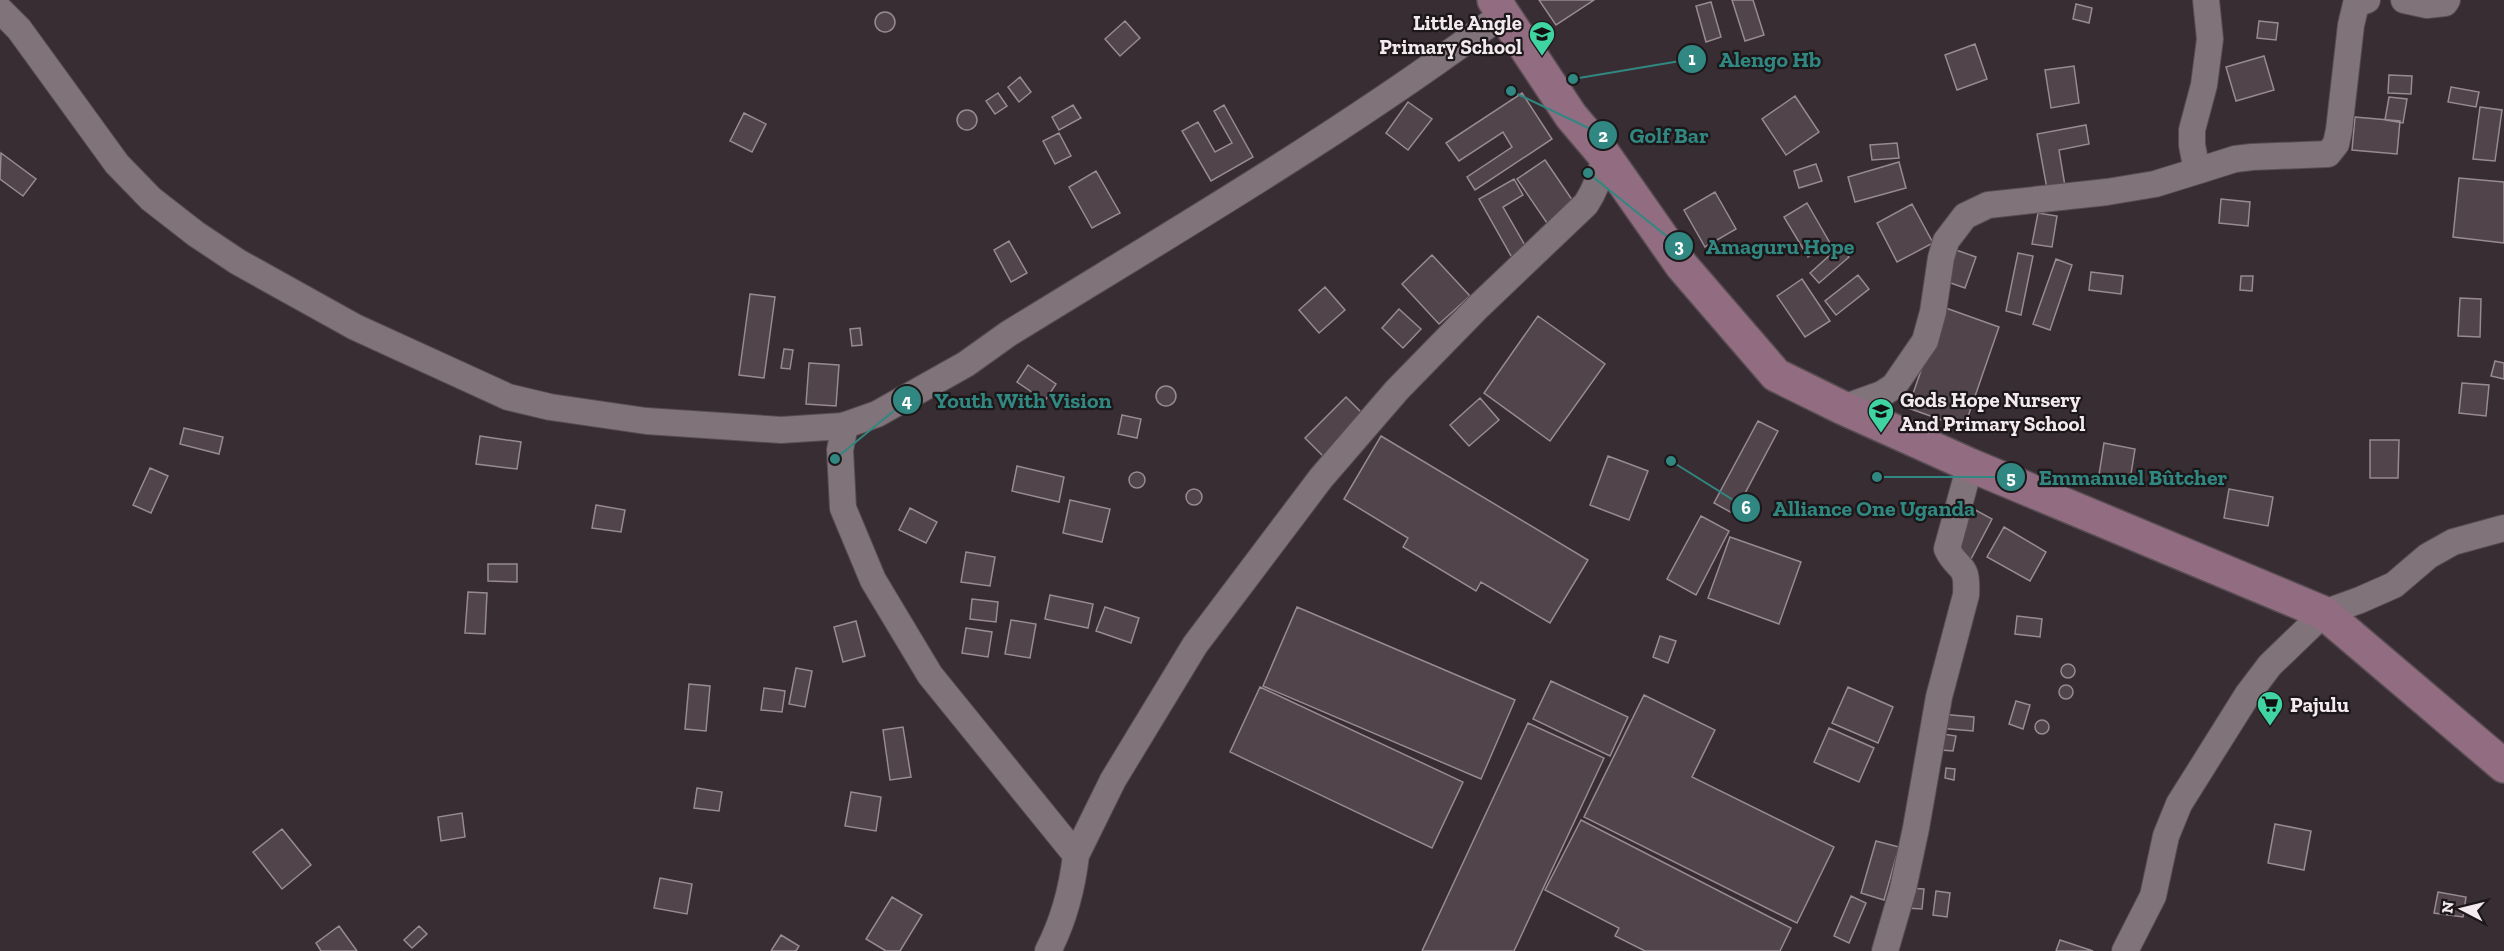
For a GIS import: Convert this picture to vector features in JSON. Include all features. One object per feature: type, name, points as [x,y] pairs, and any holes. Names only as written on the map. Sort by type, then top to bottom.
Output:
[{"type":"street","points":[[2198,171],[2192,145],[2192,130],[2204,85],[2210,39],[2206,0]]},
{"type":"street","points":[[1843,408],[1882,394],[1894,386],[1925,341],[1933,312],[1941,258],[1946,241],[1952,230],[1971,212],[1988,205],[2107,192],[2155,184],[2235,159],[2328,154],[2336,144],[2339,130],[2351,25],[2356,4],[2367,0]]},
{"type":"street","points":[[2404,0],[2427,4],[2445,3],[2447,0]]},
{"type":"street","points":[[0,10],[19,29],[117,164],[151,199],[196,234],[238,262],[355,327],[508,397],[550,407],[646,421],[795,430],[845,425],[877,414],[966,364],[1079,289],[1274,171],[1388,97],[1499,5],[1571,116],[1605,156],[1682,266],[1780,378],[1970,465],[2324,612],[2504,766]]},
{"type":"street","points":[[1048,951],[1063,923],[1073,881],[1076,855],[1113,780],[1195,645],[1321,478],[1379,409],[1479,306],[1586,204],[1601,176],[1605,156]]},
{"type":"street","points":[[845,425],[840,450],[843,508],[873,580],[930,675],[1076,855]]},
{"type":"street","points":[[1885,951],[1903,889],[1917,828],[1934,719],[1966,595],[1964,569],[1947,549],[1970,465]]},
{"type":"street","points":[[2125,951],[2153,896],[2166,836],[2179,804],[2248,694],[2270,665],[2324,612],[2394,585],[2428,556],[2453,542],[2504,528]]},
{"type":"building","points":[[1539,0],[1594,0],[1556,25]]},
{"type":"building","points":[[1732,0],[1753,0],[1764,35],[1745,41]]},
{"type":"building","points":[[1711,2],[1721,37],[1706,42],[1696,6]]},
{"type":"building","points":[[2076,4],[2092,8],[2089,23],[2073,19]]},
{"type":"building","points":[[885,12],[892,15],[895,22],[892,29],[885,32],[878,29],[875,22],[878,15]]},
{"type":"building","points":[[1125,21],[1140,38],[1120,56],[1105,39]]},
{"type":"building","points":[[2259,21],[2278,23],[2276,40],[2257,38]]},
{"type":"building","points":[[1975,44],[1987,79],[1957,90],[1945,55]]},
{"type":"building","points":[[2264,56],[2274,90],[2236,101],[2226,67]]},
{"type":"building","points":[[2074,66],[2079,103],[2051,108],[2045,70]]},
{"type":"building","points":[[2389,75],[2412,76],[2411,94],[2388,93]]},
{"type":"building","points":[[1020,77],[1031,92],[1019,102],[1008,87]]},
{"type":"building","points":[[2451,87],[2479,92],[2476,107],[2448,102]]},
{"type":"building","points":[[998,93],[1007,106],[995,114],[986,101]]},
{"type":"building","points":[[1522,93],[1552,139],[1475,190],[1467,177],[1512,147],[1503,132],[1459,161],[1446,143]]},
{"type":"building","points":[[1795,96],[1819,132],[1786,155],[1762,119]]},
{"type":"building","points":[[2389,97],[2407,99],[2403,123],[2385,120]]},
{"type":"building","points":[[1408,102],[1432,119],[1408,150],[1386,133]]},
{"type":"building","points":[[1073,105],[1081,118],[1059,130],[1052,117]]},
{"type":"building","points":[[1224,105],[1253,157],[1211,181],[1182,131],[1198,122],[1215,152],[1232,143],[1214,111]]},
{"type":"building","points":[[2480,107],[2502,110],[2495,161],[2473,159]]},
{"type":"building","points":[[967,110],[974,113],[977,120],[974,127],[967,130],[960,127],[957,120],[960,113]]},
{"type":"building","points":[[744,113],[766,124],[752,152],[730,141]]},
{"type":"building","points":[[2355,117],[2400,121],[2397,154],[2352,150]]},
{"type":"building","points":[[2086,125],[2089,144],[2059,150],[2065,186],[2047,189],[2037,134]]},
{"type":"building","points":[[1059,133],[1071,156],[1055,164],[1043,141]]},
{"type":"building","points":[[1897,143],[1899,158],[1872,160],[1870,145]]},
{"type":"building","points":[[1,153],[36,179],[23,196],[0,179]]},
{"type":"building","points":[[1545,160],[1575,204],[1547,223],[1517,179]]},
{"type":"building","points":[[1899,162],[1906,188],[1855,202],[1848,177]]},
{"type":"building","points":[[1816,164],[1822,181],[1799,188],[1794,171]]},
{"type":"building","points":[[1096,171],[1120,213],[1092,228],[1069,187]]},
{"type":"building","points":[[2459,178],[2504,182],[2504,243],[2453,237]]},
{"type":"building","points":[[1514,179],[1523,195],[1503,207],[1530,254],[1515,263],[1479,199]]},
{"type":"building","points":[[1715,192],[1736,229],[1705,247],[1684,210]]},
{"type":"building","points":[[2221,199],[2250,202],[2248,226],[2219,223]]},
{"type":"building","points":[[1807,203],[1830,243],[1808,257],[1784,217]]},
{"type":"building","points":[[1912,204],[1933,243],[1897,262],[1877,223]]},
{"type":"building","points":[[2038,213],[2057,216],[2052,247],[2032,244]]},
{"type":"building","points":[[1009,241],[1027,273],[1011,282],[994,250]]},
{"type":"building","points":[[1840,246],[1849,257],[1819,283],[1810,273]]},
{"type":"building","points":[[1956,250],[1976,257],[1965,288],[1945,281]]},
{"type":"building","points":[[2018,253],[2033,256],[2021,315],[2006,311]]},
{"type":"building","points":[[1432,255],[1470,296],[1439,324],[1402,284]]},
{"type":"building","points":[[2056,259],[2072,265],[2050,330],[2033,324]]},
{"type":"building","points":[[2091,272],[2123,276],[2121,294],[2089,290]]},
{"type":"building","points":[[1858,275],[1869,289],[1836,315],[1825,301]]},
{"type":"building","points":[[2241,276],[2253,276],[2252,291],[2240,290]]},
{"type":"building","points":[[1802,279],[1830,321],[1805,337],[1777,296]]},
{"type":"building","points":[[1325,287],[1345,310],[1319,333],[1299,310]]},
{"type":"building","points":[[750,294],[775,297],[764,378],[739,375]]},
{"type":"building","points":[[2460,298],[2481,299],[2480,337],[2458,336]]},
{"type":"building","points":[[1943,307],[1999,327],[1964,428],[1908,408]]},
{"type":"building","points":[[1399,309],[1421,329],[1403,348],[1382,328]]},
{"type":"building","points":[[1538,316],[1605,364],[1550,441],[1484,393]]},
{"type":"building","points":[[860,328],[862,345],[852,346],[850,329]]},
{"type":"building","points":[[784,349],[793,350],[790,369],[781,368]]},
{"type":"building","points":[[2495,361],[2504,363],[2504,379],[2491,376]]},
{"type":"building","points":[[809,363],[839,365],[836,406],[806,404]]},
{"type":"building","points":[[1028,365],[1056,384],[1045,401],[1017,382]]},
{"type":"building","points":[[2462,383],[2489,385],[2486,416],[2459,413]]},
{"type":"building","points":[[1166,386],[1173,389],[1176,396],[1173,403],[1166,406],[1159,403],[1156,396],[1159,389]]},
{"type":"building","points":[[1346,397],[1364,415],[1323,456],[1305,438]]},
{"type":"building","points":[[1480,398],[1499,420],[1469,446],[1450,425]]},
{"type":"building","points":[[1122,415],[1141,419],[1137,438],[1118,434]]},
{"type":"building","points":[[1758,421],[1778,431],[1734,514],[1714,503]]},
{"type":"building","points":[[184,428],[223,437],[219,454],[180,444]]},
{"type":"building","points":[[480,436],[521,442],[517,469],[476,464]]},
{"type":"building","points":[[1381,436],[1588,560],[1550,623],[1481,582],[1476,591],[1403,547],[1408,538],[1344,499]]},
{"type":"building","points":[[2370,440],[2399,440],[2398,478],[2370,478]]},
{"type":"building","points":[[2104,443],[2135,449],[2130,480],[2099,475]]},
{"type":"building","points":[[1608,456],[1648,471],[1629,520],[1590,505]]},
{"type":"building","points":[[1017,466],[1064,477],[1059,502],[1012,491]]},
{"type":"building","points":[[150,468],[168,476],[151,513],[133,505]]},
{"type":"building","points":[[1137,472],[1145,480],[1137,488],[1129,480]]},
{"type":"building","points":[[1194,489],[1200,491],[1202,497],[1200,503],[1194,505],[1188,503],[1186,497],[1188,491]]},
{"type":"building","points":[[2229,489],[2273,497],[2268,526],[2224,518]]},
{"type":"building","points":[[1070,500],[1110,509],[1102,542],[1063,533]]},
{"type":"building","points":[[596,505],[625,510],[621,532],[592,528]]},
{"type":"building","points":[[1970,507],[1992,519],[1971,559],[1949,547]]},
{"type":"building","points":[[910,508],[937,522],[926,543],[899,530]]},
{"type":"building","points":[[1701,516],[1729,531],[1696,595],[1667,579]]},
{"type":"building","points":[[2004,527],[2046,552],[2030,581],[1987,557]]},
{"type":"building","points":[[1730,537],[1801,562],[1779,624],[1708,598]]},
{"type":"building","points":[[966,552],[995,557],[990,586],[961,582]]},
{"type":"building","points":[[488,564],[517,564],[517,582],[488,581]]},
{"type":"building","points":[[468,592],[487,593],[485,634],[465,633]]},
{"type":"building","points":[[1050,595],[1093,604],[1088,628],[1045,619]]},
{"type":"building","points":[[972,599],[998,602],[996,622],[970,619]]},
{"type":"building","points":[[1105,607],[1139,618],[1131,643],[1096,631]]},
{"type":"building","points":[[1297,607],[1515,700],[1481,779],[1263,686]]},
{"type":"building","points":[[2017,616],[2042,619],[2040,637],[2015,634]]},
{"type":"building","points":[[1011,620],[1036,624],[1030,658],[1005,654]]},
{"type":"building","points":[[856,621],[865,656],[843,662],[834,627]]},
{"type":"building","points":[[966,628],[992,632],[988,657],[962,653]]},
{"type":"building","points":[[1660,636],[1676,641],[1668,663],[1653,657]]},
{"type":"building","points":[[2068,664],[2073,666],[2075,671],[2073,676],[2068,678],[2063,676],[2061,671],[2063,666]]},
{"type":"building","points":[[796,668],[812,671],[805,707],[789,704]]},
{"type":"building","points":[[1551,681],[1628,717],[1610,756],[1533,719]]},
{"type":"building","points":[[689,684],[710,686],[706,731],[685,729]]},
{"type":"building","points":[[2063,685],[2069,685],[2073,692],[2069,699],[2063,699],[2059,695],[2059,689]]},
{"type":"building","points":[[1260,687],[1463,782],[1432,848],[1230,752]]},
{"type":"building","points":[[1848,687],[1893,707],[1878,743],[1832,723]]},
{"type":"building","points":[[764,688],[785,691],[782,712],[761,710]]},
{"type":"building","points":[[1644,695],[1715,730],[1692,777],[1834,847],[1797,923],[1584,817]]},
{"type":"building","points":[[2016,701],[2030,705],[2023,729],[2009,724]]},
{"type":"building","points":[[1940,714],[1974,717],[1973,731],[1938,728]]},
{"type":"building","points":[[2042,720],[2047,722],[2049,727],[2047,732],[2042,734],[2037,732],[2035,727],[2037,722]]},
{"type":"building","points":[[1528,723],[1604,758],[1514,951],[1422,951]]},
{"type":"building","points":[[903,727],[911,777],[890,780],[883,730]]},
{"type":"building","points":[[1829,728],[1874,748],[1859,782],[1814,762]]},
{"type":"building","points":[[1943,734],[1956,736],[1953,751],[1941,750]]},
{"type":"building","points":[[1946,768],[1955,769],[1954,780],[1945,778]]},
{"type":"building","points":[[697,788],[722,792],[719,811],[694,808]]},
{"type":"building","points":[[851,792],[881,797],[876,831],[845,826]]},
{"type":"building","points":[[462,813],[465,837],[441,841],[438,817]]},
{"type":"building","points":[[1581,820],[1791,928],[1780,951],[1645,951],[1615,936],[1619,928],[1545,890]]},
{"type":"building","points":[[2275,824],[2311,831],[2304,870],[2268,863]]},
{"type":"building","points":[[282,829],[311,865],[282,889],[253,852]]},
{"type":"building","points":[[1876,841],[1899,847],[1884,900],[1861,893]]},
{"type":"building","points":[[660,878],[692,884],[687,914],[654,908]]},
{"type":"building","points":[[1908,888],[1924,889],[1922,909],[1906,908]]},
{"type":"building","points":[[1936,891],[1950,893],[1947,917],[1933,915]]},
{"type":"building","points":[[2438,892],[2466,897],[2463,917],[2434,913]]},
{"type":"building","points":[[1851,896],[1866,903],[1849,943],[1834,936]]},
{"type":"building","points":[[892,897],[922,915],[900,951],[886,951],[866,939]]},
{"type":"building","points":[[339,926],[357,951],[321,951],[316,943]]},
{"type":"building","points":[[419,926],[427,934],[412,948],[404,940]]},
{"type":"building","points":[[781,935],[799,946],[796,951],[771,951]]},
{"type":"building","points":[[2060,940],[2093,951],[2056,951]]},
{"type":"place","name":"Little Angle Primary School","points":[[1542,57]]},
{"type":"place","name":"Alengo Hb","points":[[1573,79]]},
{"type":"place","name":"Golf Bar","points":[[1511,91]]},
{"type":"place","name":"Amaguru Hope","points":[[1588,173]]},
{"type":"place","name":"Gods Hope Nursery And Primary School","points":[[1881,434]]},
{"type":"place","name":"Youth With Vision","points":[[835,459]]},
{"type":"place","name":"Alliance One Uganda","points":[[1671,461]]},
{"type":"place","name":"Emmanuel Bûtcher","points":[[1877,477]]},
{"type":"place","name":"Pajulu","points":[[2270,727]]}]
